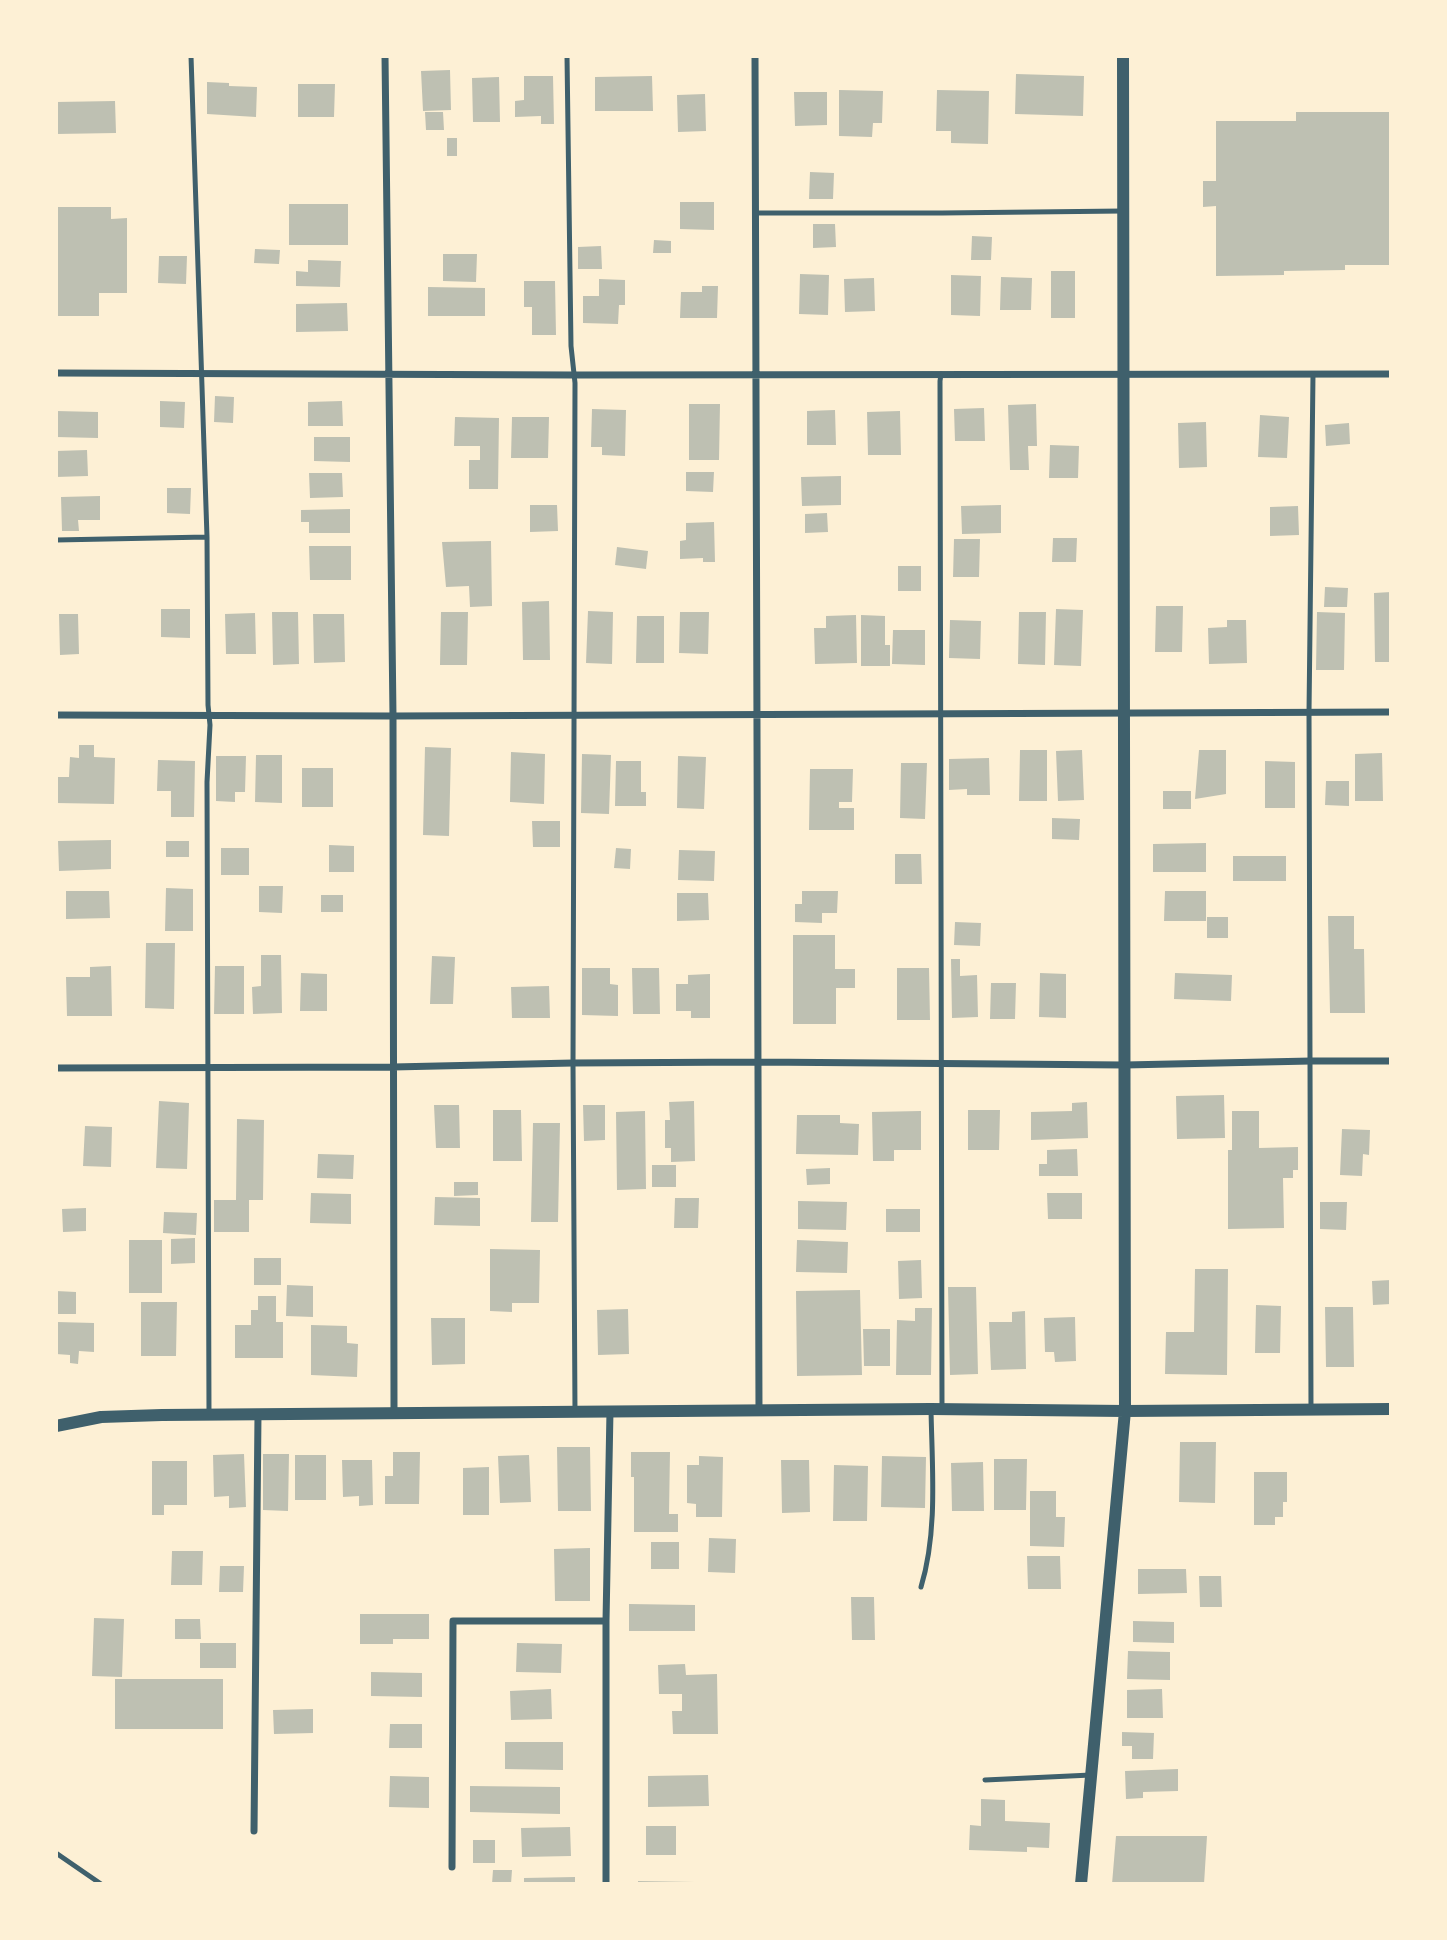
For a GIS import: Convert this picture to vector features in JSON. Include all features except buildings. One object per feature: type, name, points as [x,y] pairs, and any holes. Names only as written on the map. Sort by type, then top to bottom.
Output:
[{"type":"street","points":[[385,56],[393,716],[394,1413]]},
{"type":"street","points":[[755,56],[759,1410]]},
{"type":"street","points":[[1081,1884],[1125,1411],[1124,56]]},
{"type":"street","points":[[56,373],[1391,374]]},
{"type":"street","points":[[56,715],[575,716],[1391,712]]},
{"type":"street","points":[[56,1068],[758,1062],[1125,1065],[1391,1061]]},
{"type":"street","points":[[56,1426],[115,1416],[209,1414],[1391,1409]]},
{"type":"street","points":[[606,1884],[606,1621],[610,1411]]},
{"type":"street","points":[[254,1831],[258,1414]]},
{"type":"street","points":[[452,1867],[453,1621],[606,1621]]},
{"type":"lane","points":[[191,56],[207,537],[209,1414]]},
{"type":"lane","points":[[567,56],[571,346],[574,375],[575,1412]]},
{"type":"lane","points":[[755,213],[1124,211]]},
{"type":"lane","points":[[921,1587],[927,1567],[932,1513],[936,1409],[942,715],[941,374]]},
{"type":"lane","points":[[1311,1410],[1310,712],[1314,374]]},
{"type":"lane","points":[[56,540],[207,537]]},
{"type":"lane","points":[[985,1780],[1091,1774]]},
{"type":"lane","points":[[56,1853],[102,1884]]}]
